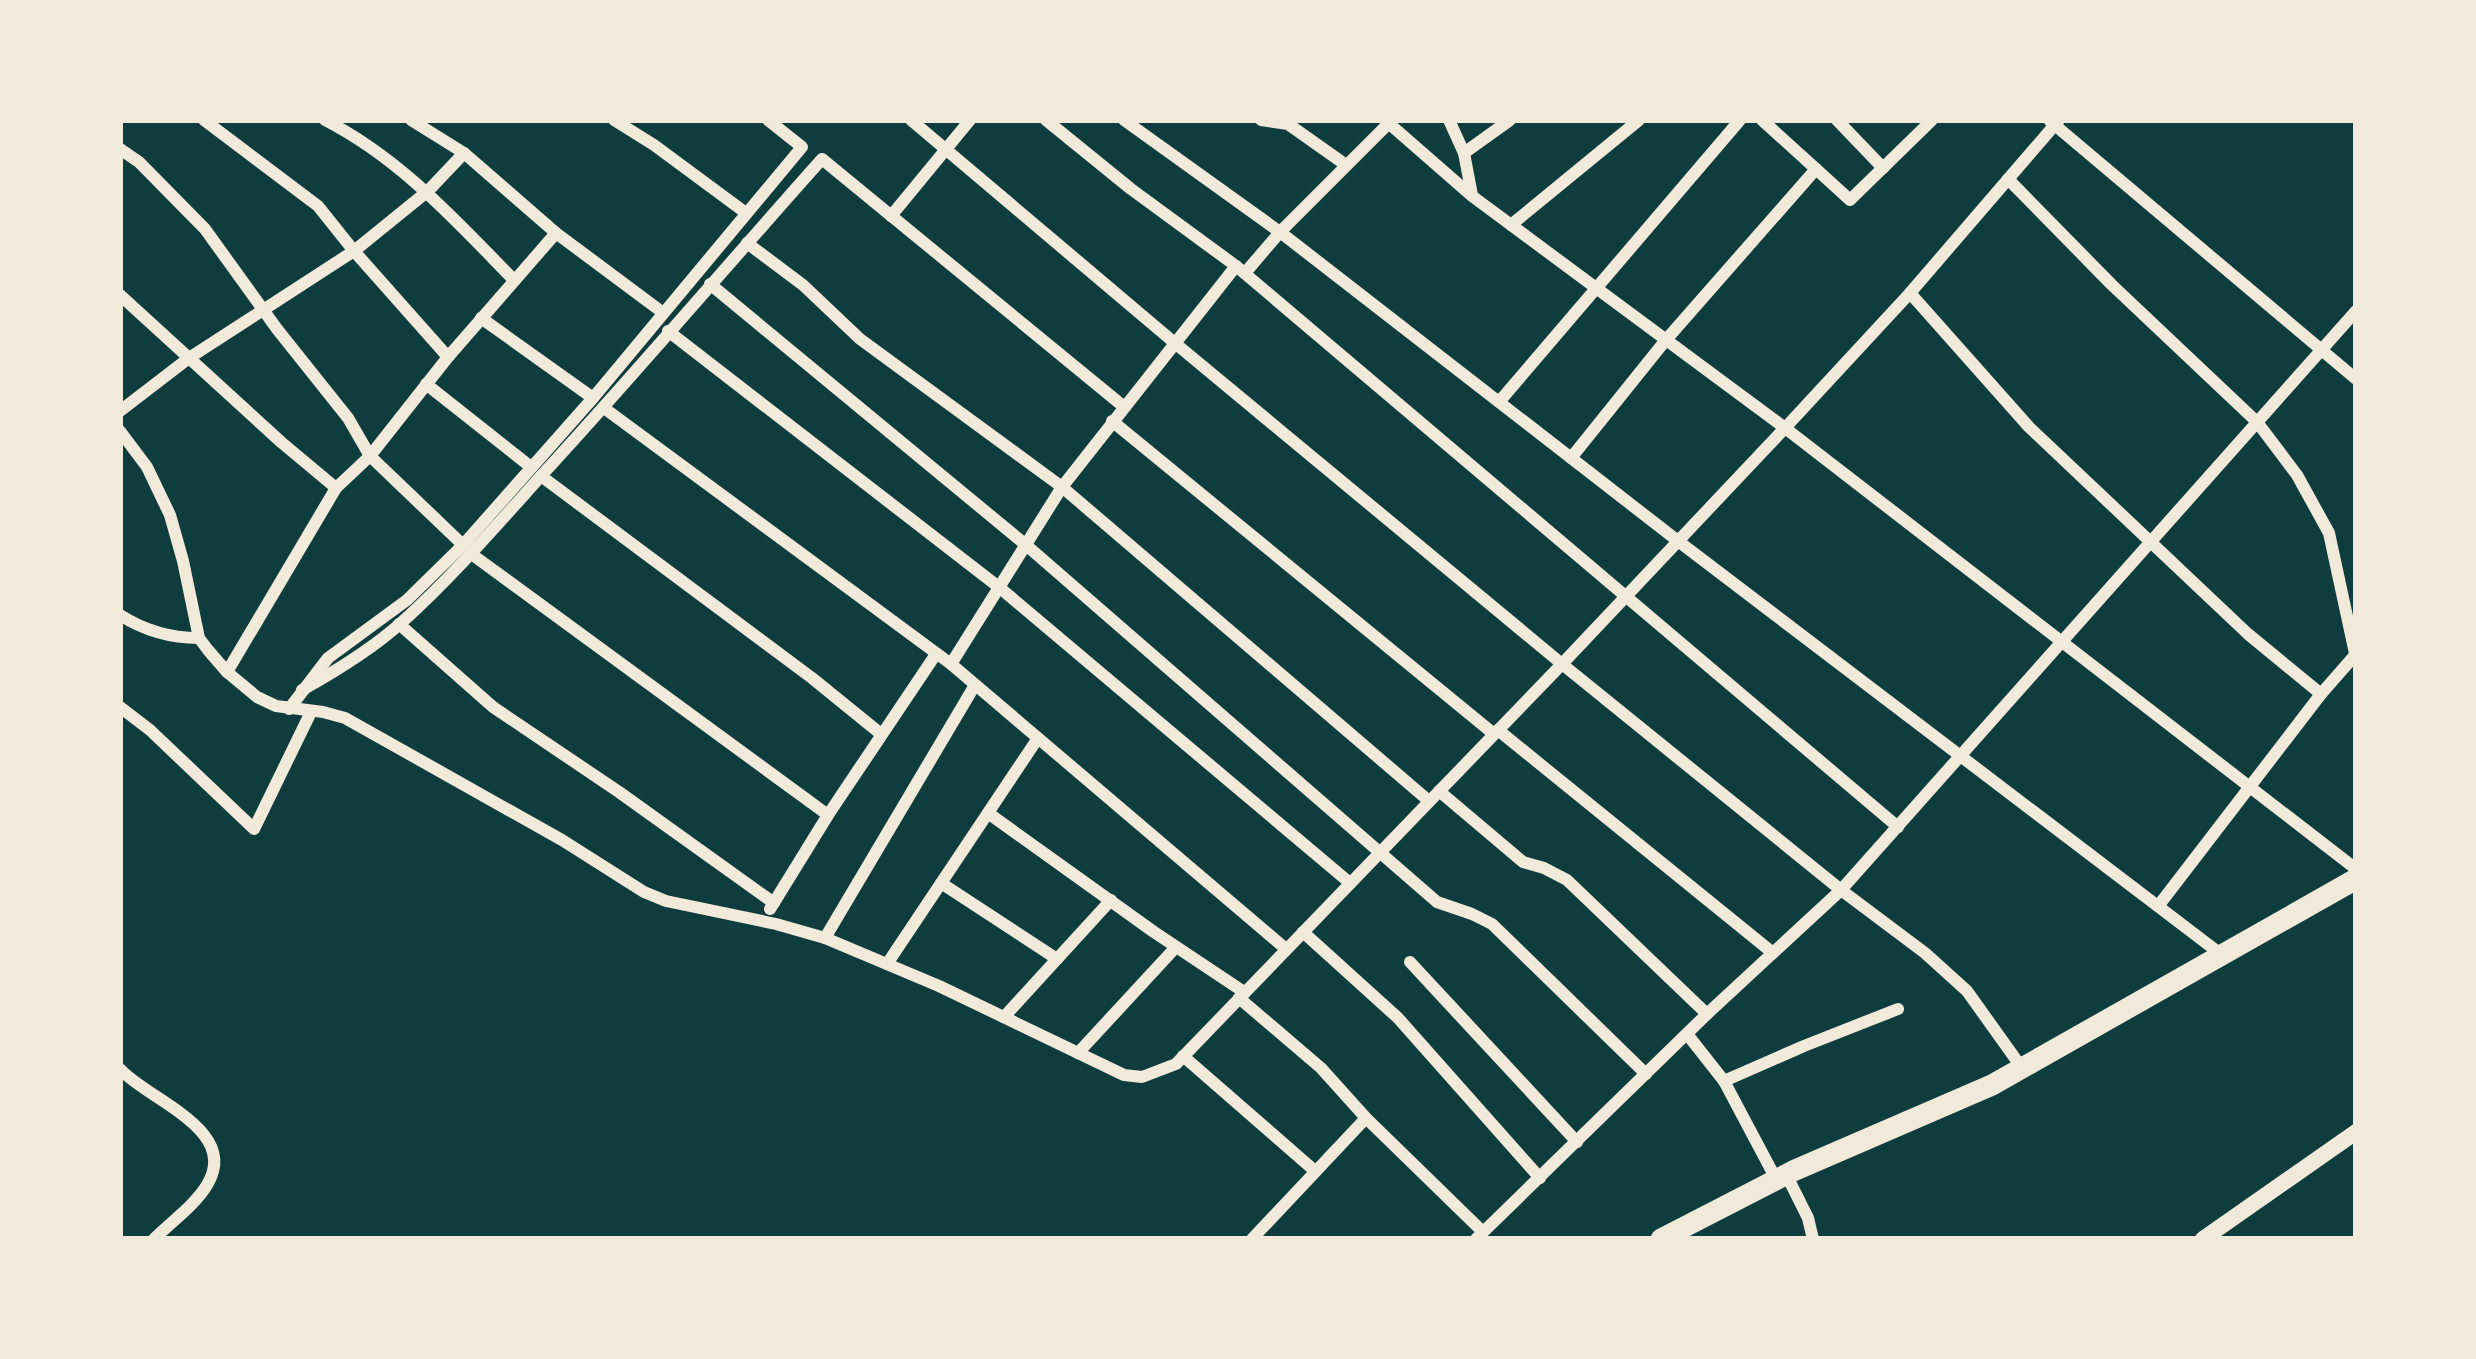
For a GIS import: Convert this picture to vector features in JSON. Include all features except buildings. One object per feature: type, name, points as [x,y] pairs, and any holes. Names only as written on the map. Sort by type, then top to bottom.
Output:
[{"type":"main road","points":[[1660,1239],[1781,1177],[1992,1084],[2356,878]]},
{"type":"street","points":[[204,120],[318,206],[448,357]]},
{"type":"street","points":[[325,120],[356,136],[428,191],[514,280]]},
{"type":"street","points":[[411,120],[464,153],[556,233],[662,312]]},
{"type":"street","points":[[614,120],[746,213]]},
{"type":"street","points":[[598,403],[662,312],[802,147],[768,120]]},
{"type":"street","points":[[911,120],[1562,664],[1925,953],[1966,991],[2022,1068]]},
{"type":"street","points":[[891,216],[970,120]]},
{"type":"street","points":[[1046,120],[1240,269],[1898,827]]},
{"type":"street","points":[[1124,120],[1280,232],[2222,955]]},
{"type":"street","points":[[1262,120],[1288,124],[1346,165]]},
{"type":"street","points":[[1449,120],[1464,153],[1472,196]]},
{"type":"street","points":[[1464,153],[1510,120]]},
{"type":"street","points":[[1511,225],[1639,120]]},
{"type":"street","points":[[1499,402],[1740,120]]},
{"type":"street","points":[[1762,120],[1850,200],[1932,120]]},
{"type":"street","points":[[1837,120],[1883,168]]},
{"type":"street","points":[[951,664],[1062,487],[1123,406],[1240,269],[1387,122],[1472,196],[1784,428],[2356,869]]},
{"type":"street","points":[[120,431],[147,467],[170,514],[199,638],[226,673],[257,697],[289,709],[345,718],[562,840],[644,892],[825,938],[1124,1075],[1142,1076],[1176,1064],[1562,664],[1910,293],[2054,122],[2356,379]]},
{"type":"street","points":[[120,149],[140,162],[205,229],[348,418],[370,456],[467,549],[828,815]]},
{"type":"street","points":[[120,411],[189,358],[354,251],[428,191],[464,153]]},
{"type":"street","points":[[302,690],[399,624],[822,159],[1123,406]]},
{"type":"street","points":[[1571,458],[1665,341],[1816,169]]},
{"type":"street","points":[[2008,179],[2257,422],[2297,475],[2329,532],[2355,656],[2159,904]]},
{"type":"street","points":[[226,673],[336,488],[370,456],[556,233]]},
{"type":"street","points":[[747,243],[803,285],[860,339],[1062,487],[1434,796],[1523,862],[1567,880],[1707,1014]]},
{"type":"street","points":[[710,284],[1026,545],[1436,902],[1492,925],[1646,1075]]},
{"type":"street","points":[[1910,293],[2029,427],[2248,634],[2321,694]]},
{"type":"street","points":[[120,296],[336,488]]},
{"type":"street","points":[[988,813],[1241,995],[1322,1068],[1480,1236],[1841,890],[2356,311]]},
{"type":"street","points":[[482,318],[951,664],[1286,949]]},
{"type":"street","points":[[668,331],[1000,588],[1350,883]]},
{"type":"street","points":[[426,385],[881,734]]},
{"type":"street","points":[[1112,421],[1773,953]]},
{"type":"street","points":[[289,709],[328,658],[467,549]]},
{"type":"street","points":[[120,615],[175,638],[199,638]]},
{"type":"street","points":[[399,624],[494,707],[774,903]]},
{"type":"street","points":[[763,922],[936,654]]},
{"type":"street","points":[[825,938],[975,685]]},
{"type":"street","points":[[120,707],[254,829],[310,712]]},
{"type":"street","points":[[887,964],[1038,738]]},
{"type":"street","points":[[941,883],[1057,959]]},
{"type":"street","points":[[1004,1017],[1111,901]]},
{"type":"street","points":[[1303,932],[1398,1018],[1540,1178]]},
{"type":"street","points":[[1078,1053],[1176,947]]},
{"type":"street","points":[[1410,962],[1577,1142]]},
{"type":"street","points":[[1724,1081],[1898,1010]]},
{"type":"street","points":[[1687,1034],[1724,1081],[1808,1218],[1813,1239]]},
{"type":"street","points":[[1183,1056],[1316,1171]]},
{"type":"street","points":[[120,1070],[198,1126],[212,1146],[214,1171],[205,1189],[154,1239]]},
{"type":"street","points":[[1252,1239],[1366,1118]]},
{"type":"street","points":[[2203,1239],[2356,1132]]}]
